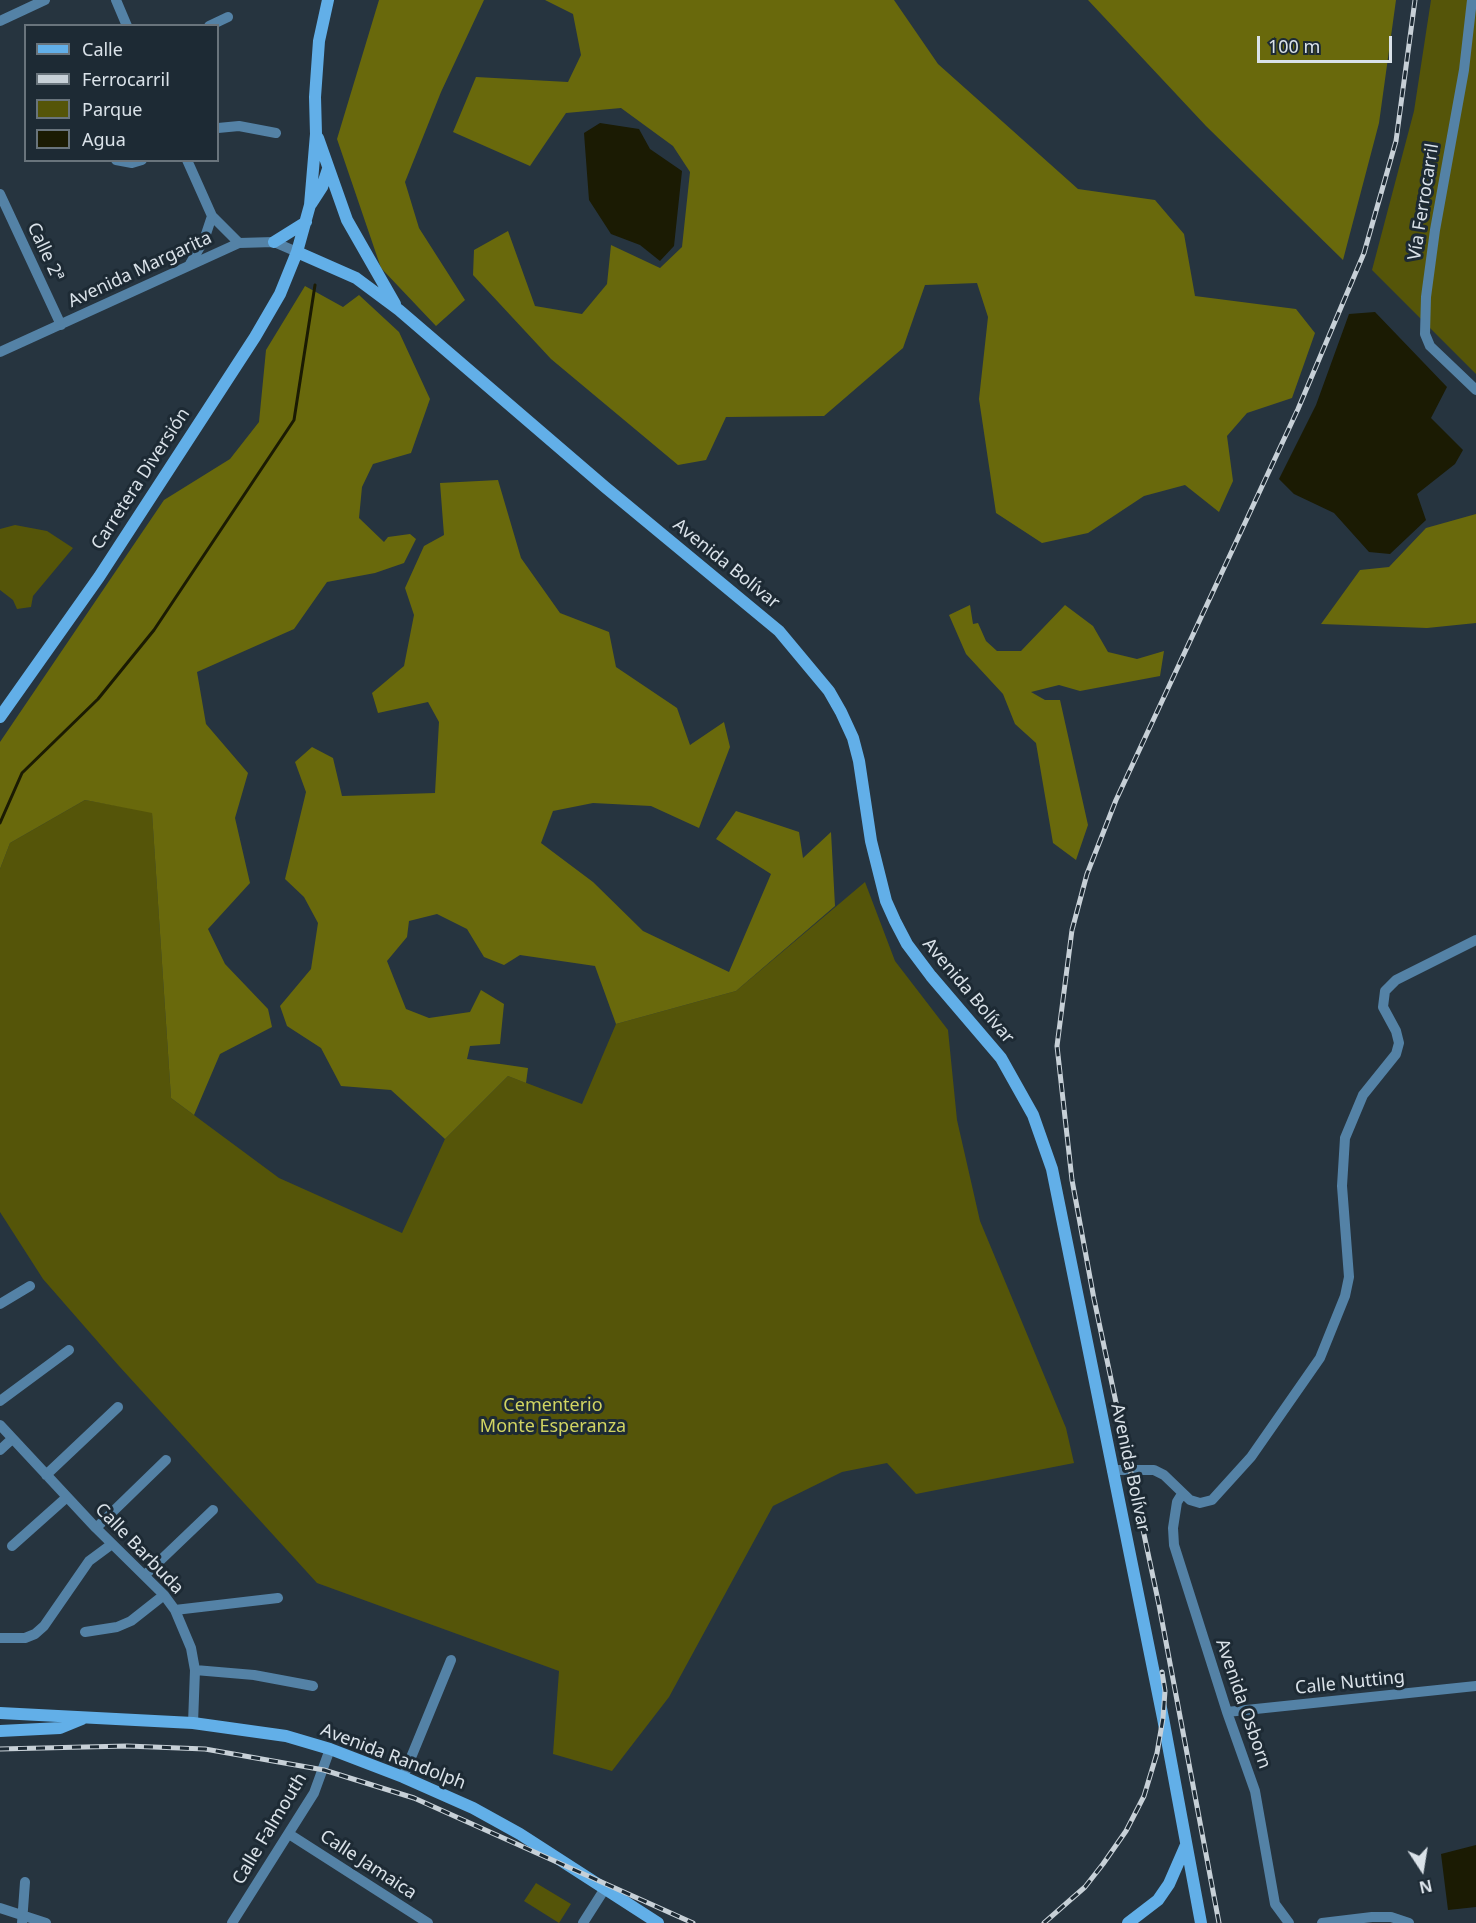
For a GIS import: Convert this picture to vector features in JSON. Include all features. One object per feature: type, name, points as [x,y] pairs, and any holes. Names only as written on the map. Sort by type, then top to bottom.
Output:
[{"type":"main road","points":[[310,205],[320,41],[328,0]]},
{"type":"main road","points":[[316,134],[354,234],[399,310]]},
{"type":"main road","points":[[310,205],[322,187],[328,169]]},
{"type":"main road","name":"Carretera Diversión","points":[[0,717],[93,586],[240,361],[280,294],[297,252],[310,205]]},
{"type":"main road","points":[[274,242],[306,222]]},
{"type":"main road","name":"Avenida Bolívar","points":[[297,252],[356,278],[399,310],[596,480],[779,631],[830,692],[853,738],[871,841],[886,902],[895,921],[907,944],[931,976],[1001,1058],[1039,1130],[1057,1191],[1201,1923]]},
{"type":"main road","name":"Avenida Randolph","points":[[0,1713],[55,1714],[83,1718],[193,1723],[286,1736],[330,1749],[403,1777],[473,1808],[520,1834],[658,1923]]},
{"type":"main road","name":"Avenida Randolph","points":[[0,1731],[60,1728],[83,1718]]},
{"type":"main road","points":[[1128,1923],[1158,1900],[1169,1884],[1186,1844]]},
{"type":"street","points":[[0,21],[45,0]]},
{"type":"street","points":[[116,0],[126,24]]},
{"type":"street","name":"Vía Ferrocarril","points":[[1472,0],[1464,70],[1435,230],[1426,297],[1425,334],[1430,346],[1476,390]]},
{"type":"street","points":[[213,24],[228,17]]},
{"type":"street","points":[[219,128],[238,126],[276,133]]},
{"type":"street","points":[[188,162],[212,216],[239,243]]},
{"type":"street","name":"Calle 2ª","points":[[0,194],[61,325]]},
{"type":"street","points":[[190,264],[204,240],[212,216]]},
{"type":"street","name":"Avenida Margarita","points":[[0,352],[239,243],[274,242],[297,252]]},
{"type":"street","points":[[1112,1470],[1154,1470],[1164,1475],[1190,1500],[1200,1503],[1212,1500],[1223,1491],[1251,1457],[1320,1358],[1346,1296],[1349,1277],[1342,1175],[1346,1138],[1363,1095],[1396,1054],[1399,1043],[1396,1030],[1383,1007],[1385,991],[1396,980],[1476,940]]},
{"type":"street","points":[[0,1304],[30,1286]]},
{"type":"street","points":[[0,1401],[69,1350]]},
{"type":"street","points":[[46,1475],[118,1407]]},
{"type":"street","name":"Calle Barbuda","points":[[0,1425],[96,1528],[164,1595],[175,1610],[190,1648],[195,1670],[193,1723]]},
{"type":"street","points":[[0,1450],[12,1439]]},
{"type":"street","points":[[96,1528],[166,1460]]},
{"type":"street","name":"Avenida Osborn","points":[[1182,1494],[1176,1511],[1174,1545],[1262,1816],[1275,1904],[1288,1923]]},
{"type":"street","points":[[12,1546],[67,1497]]},
{"type":"street","points":[[145,1575],[213,1510]]},
{"type":"street","points":[[0,1638],[25,1638],[35,1634],[44,1626],[89,1561],[112,1544]]},
{"type":"street","points":[[85,1632],[117,1627],[131,1621],[164,1595]]},
{"type":"street","points":[[175,1610],[278,1598]]},
{"type":"street","points":[[403,1777],[451,1660]]},
{"type":"street","points":[[195,1670],[254,1676],[313,1686]]},
{"type":"street","name":"Calle Nutting","points":[[1227,1712],[1476,1686]]},
{"type":"street","name":"Calle Falmouth","points":[[232,1923],[314,1793],[330,1749]]},
{"type":"street","name":"Calle Jamaica","points":[[289,1834],[410,1918],[428,1923]]},
{"type":"street","points":[[23,1918],[25,1882]]},
{"type":"street","points":[[583,1923],[604,1890]]},
{"type":"street","points":[[0,1908],[23,1918],[46,1923]]},
{"type":"street","points":[[1322,1923],[1372,1917],[1391,1917],[1409,1923]]},
{"type":"green space","points":[[1431,0],[1476,0],[1476,374],[1372,270],[1414,111]]},
{"type":"green space","points":[[15,525],[47,531],[73,548],[33,596],[31,607],[17,609],[13,600],[0,590],[0,529]]},
{"type":"green space","name":"Cementerio Monte Esperanza","points":[[85,800],[152,812],[171,1098],[279,1178],[402,1233],[445,1139],[508,1076],[582,1104],[616,1024],[736,991],[865,882],[895,961],[948,1030],[957,1120],[980,1221],[1066,1428],[1074,1463],[916,1494],[887,1463],[842,1472],[773,1506],[669,1697],[612,1771],[553,1754],[559,1671],[317,1583],[43,1279],[0,1212],[0,869],[10,843]]},
{"type":"green space","points":[[536,1883],[571,1904],[559,1923],[524,1901]]},
{"type":"shaded area","points":[[379,0],[484,0],[441,92],[405,182],[419,228],[465,300],[436,326],[381,268],[337,139]]},
{"type":"shaded area","points":[[545,0],[894,0],[938,64],[1078,189],[1155,200],[1184,234],[1195,296],[1296,309],[1315,333],[1292,398],[1247,413],[1227,436],[1233,481],[1219,512],[1185,485],[1144,496],[1088,533],[1042,543],[996,513],[979,399],[988,317],[977,283],[925,285],[903,348],[824,416],[726,417],[706,460],[678,465],[551,359],[473,275],[474,250],[508,231],[535,306],[582,314],[607,284],[611,245],[660,268],[682,247],[690,172],[673,146],[621,108],[566,113],[530,166],[453,132],[476,77],[568,82],[581,55],[573,14]]},
{"type":"shaded area","points":[[1088,0],[1396,0],[1379,123],[1343,260],[1206,126]]},
{"type":"shaded area","points":[[305,286],[343,307],[359,295],[399,332],[430,399],[411,453],[373,464],[362,487],[359,518],[384,542],[388,537],[410,534],[416,539],[404,563],[375,573],[327,582],[294,629],[197,672],[206,724],[248,773],[235,818],[250,883],[208,929],[225,964],[268,1009],[272,1027],[220,1054],[194,1115],[171,1098],[152,813],[85,800],[10,843],[0,869],[0,742],[164,500],[230,459],[259,422],[266,350]]},
{"type":"shaded area","points":[[498,480],[521,558],[560,613],[609,632],[616,667],[677,708],[690,745],[724,722],[730,747],[699,828],[651,806],[593,803],[553,811],[541,843],[593,882],[643,931],[729,972],[771,874],[716,839],[736,811],[799,832],[803,858],[831,832],[835,906],[736,991],[616,1024],[595,966],[520,955],[504,965],[484,957],[467,929],[437,914],[409,921],[407,937],[387,961],[406,1009],[429,1018],[470,1012],[481,990],[504,1004],[500,1044],[470,1046],[467,1059],[528,1068],[526,1083],[508,1076],[445,1139],[391,1090],[341,1086],[321,1048],[287,1026],[280,1006],[311,969],[318,923],[304,897],[285,879],[306,792],[295,762],[312,747],[333,758],[342,796],[435,793],[439,722],[428,702],[378,713],[372,693],[404,666],[414,615],[405,588],[424,546],[444,535],[440,483]]},
{"type":"shaded area","points":[[1476,514],[1476,623],[1427,628],[1321,624],[1360,570],[1389,567],[1426,528]]},
{"type":"shaded area","points":[[970,605],[973,624],[978,623],[986,641],[997,651],[1021,651],[1065,605],[1093,626],[1108,652],[1137,659],[1164,651],[1160,676],[1080,691],[1059,685],[1031,692],[1045,700],[1060,700],[1088,825],[1076,860],[1053,843],[1036,743],[1015,724],[1003,694],[966,654],[949,615]]},
{"type":"water","points":[[600,123],[639,129],[650,149],[682,171],[674,246],[660,261],[640,245],[611,234],[589,200],[584,133]]},
{"type":"water","points":[[1375,312],[1447,387],[1431,418],[1463,450],[1455,464],[1417,494],[1426,520],[1390,554],[1369,552],[1334,513],[1294,494],[1279,479],[1316,405],[1349,314]]},
{"type":"water","points":[[1476,1845],[1476,1907],[1448,1910],[1441,1854]]},
{"type":"waterway","points":[[0,823],[22,773],[98,699],[154,630],[294,420],[315,285]]},
{"type":"railway","points":[[1219,1923],[1159,1605],[1094,1299],[1072,1180],[1057,1046],[1072,930],[1087,874],[1116,800],[1298,409],[1364,253],[1396,141],[1415,0]]},
{"type":"railway","points":[[1044,1923],[1085,1887],[1126,1831],[1144,1796],[1157,1753],[1163,1718],[1165,1691],[1162,1672]]},
{"type":"railway","points":[[0,1749],[127,1746],[205,1749],[324,1770],[414,1798],[693,1923]]}]
